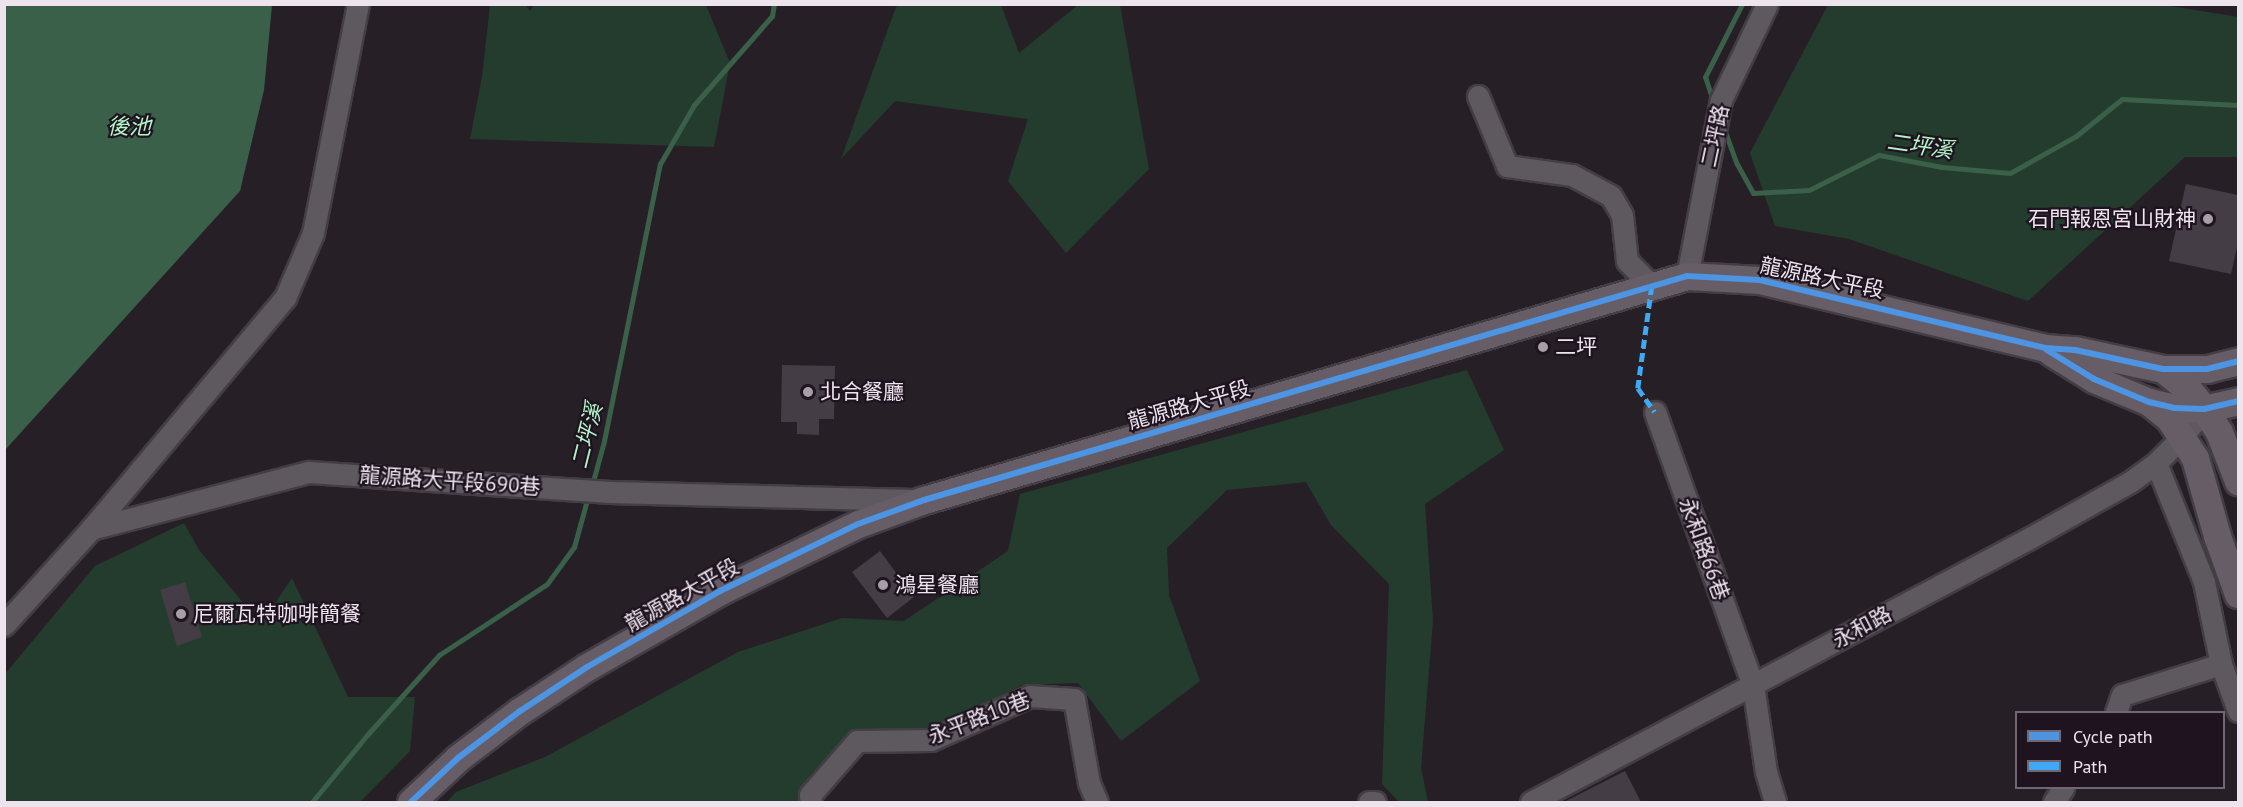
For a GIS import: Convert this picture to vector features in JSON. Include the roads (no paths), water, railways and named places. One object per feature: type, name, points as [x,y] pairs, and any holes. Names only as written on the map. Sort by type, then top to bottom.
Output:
[{"type":"main road","name":"龍源路大平段","points":[[411,802],[458,758],[520,711],[586,667],[720,591],[858,524],[924,500],[1686,276],[1760,279],[2045,348],[2075,350],[2163,369],[2206,369],[2238,363]]},
{"type":"main road","name":"龍源路大平段","points":[[2045,348],[2094,379],[2149,402],[2174,408],[2204,409],[2238,401]]},
{"type":"main road","name":"龍源路大平段","points":[[2204,409],[2213,388],[2238,363]]},
{"type":"main road","name":"龍源路大平段","points":[[2163,369],[2188,389],[2204,409]]},
{"type":"main road","points":[[2149,402],[2169,418],[2183,436],[2195,458],[2217,536],[2238,594]]},
{"type":"main road","points":[[2204,409],[2219,432],[2238,481]]},
{"type":"main road","points":[[2203,483],[2198,446],[2204,409]]},
{"type":"street","points":[[4,625],[91,529],[285,298],[312,233],[358,4]]},
{"type":"street","name":"二坪路","points":[[1686,276],[1721,100],[1767,4]]},
{"type":"street","points":[[1478,96],[1507,166],[1572,175],[1611,196],[1622,214],[1627,261],[1652,286]]},
{"type":"street","name":"永和路","points":[[1531,802],[2028,539],[2130,482],[2156,463],[2183,436],[2204,409]]},
{"type":"street","name":"永和路66巷","points":[[1655,412],[1753,685],[1766,772],[1775,802]]},
{"type":"street","points":[[2156,463],[2204,582],[2221,664],[2238,711]]},
{"type":"street","name":"龍源路大平段690巷","points":[[91,529],[309,472],[610,492],[924,500]]},
{"type":"street","points":[[2116,711],[2122,695],[2221,664]]},
{"type":"street","name":"永平路10巷","points":[[811,802],[810,795],[857,741],[931,740],[1030,696],[1074,699],[1089,783],[1097,802]]},
{"type":"street","points":[[2054,802],[2062,789]]},
{"type":"street","points":[[1369,802],[1375,802]]},
{"type":"water","name":"後池","points":[[5,4],[272,5],[264,90],[240,191],[5,450]]},
{"type":"waterway","name":"二坪溪","points":[[592,485],[604,441],[660,164],[694,105],[772,16],[774,4]]},
{"type":"waterway","name":"二坪溪","points":[[1713,101],[1705,77],[1742,4]]},
{"type":"waterway","name":"二坪溪","points":[[1724,129],[1737,164],[1753,193],[1809,190],[1879,155],[1942,167],[2010,173],[2076,136],[2122,99],[2238,105]]},
{"type":"waterway","name":"二坪溪","points":[[312,802],[367,735],[439,655],[547,584],[574,547],[588,496]]},
{"type":"place","name":"石門報恩宮山財神","points":[[2208,219]]},
{"type":"place","name":"二坪","points":[[1543,347]]},
{"type":"place","name":"北合餐廳","points":[[808,392]]},
{"type":"place","name":"鴻星餐廳","points":[[883,585]]},
{"type":"place","name":"尼爾瓦特咖啡簡餐","points":[[181,614]]}]
